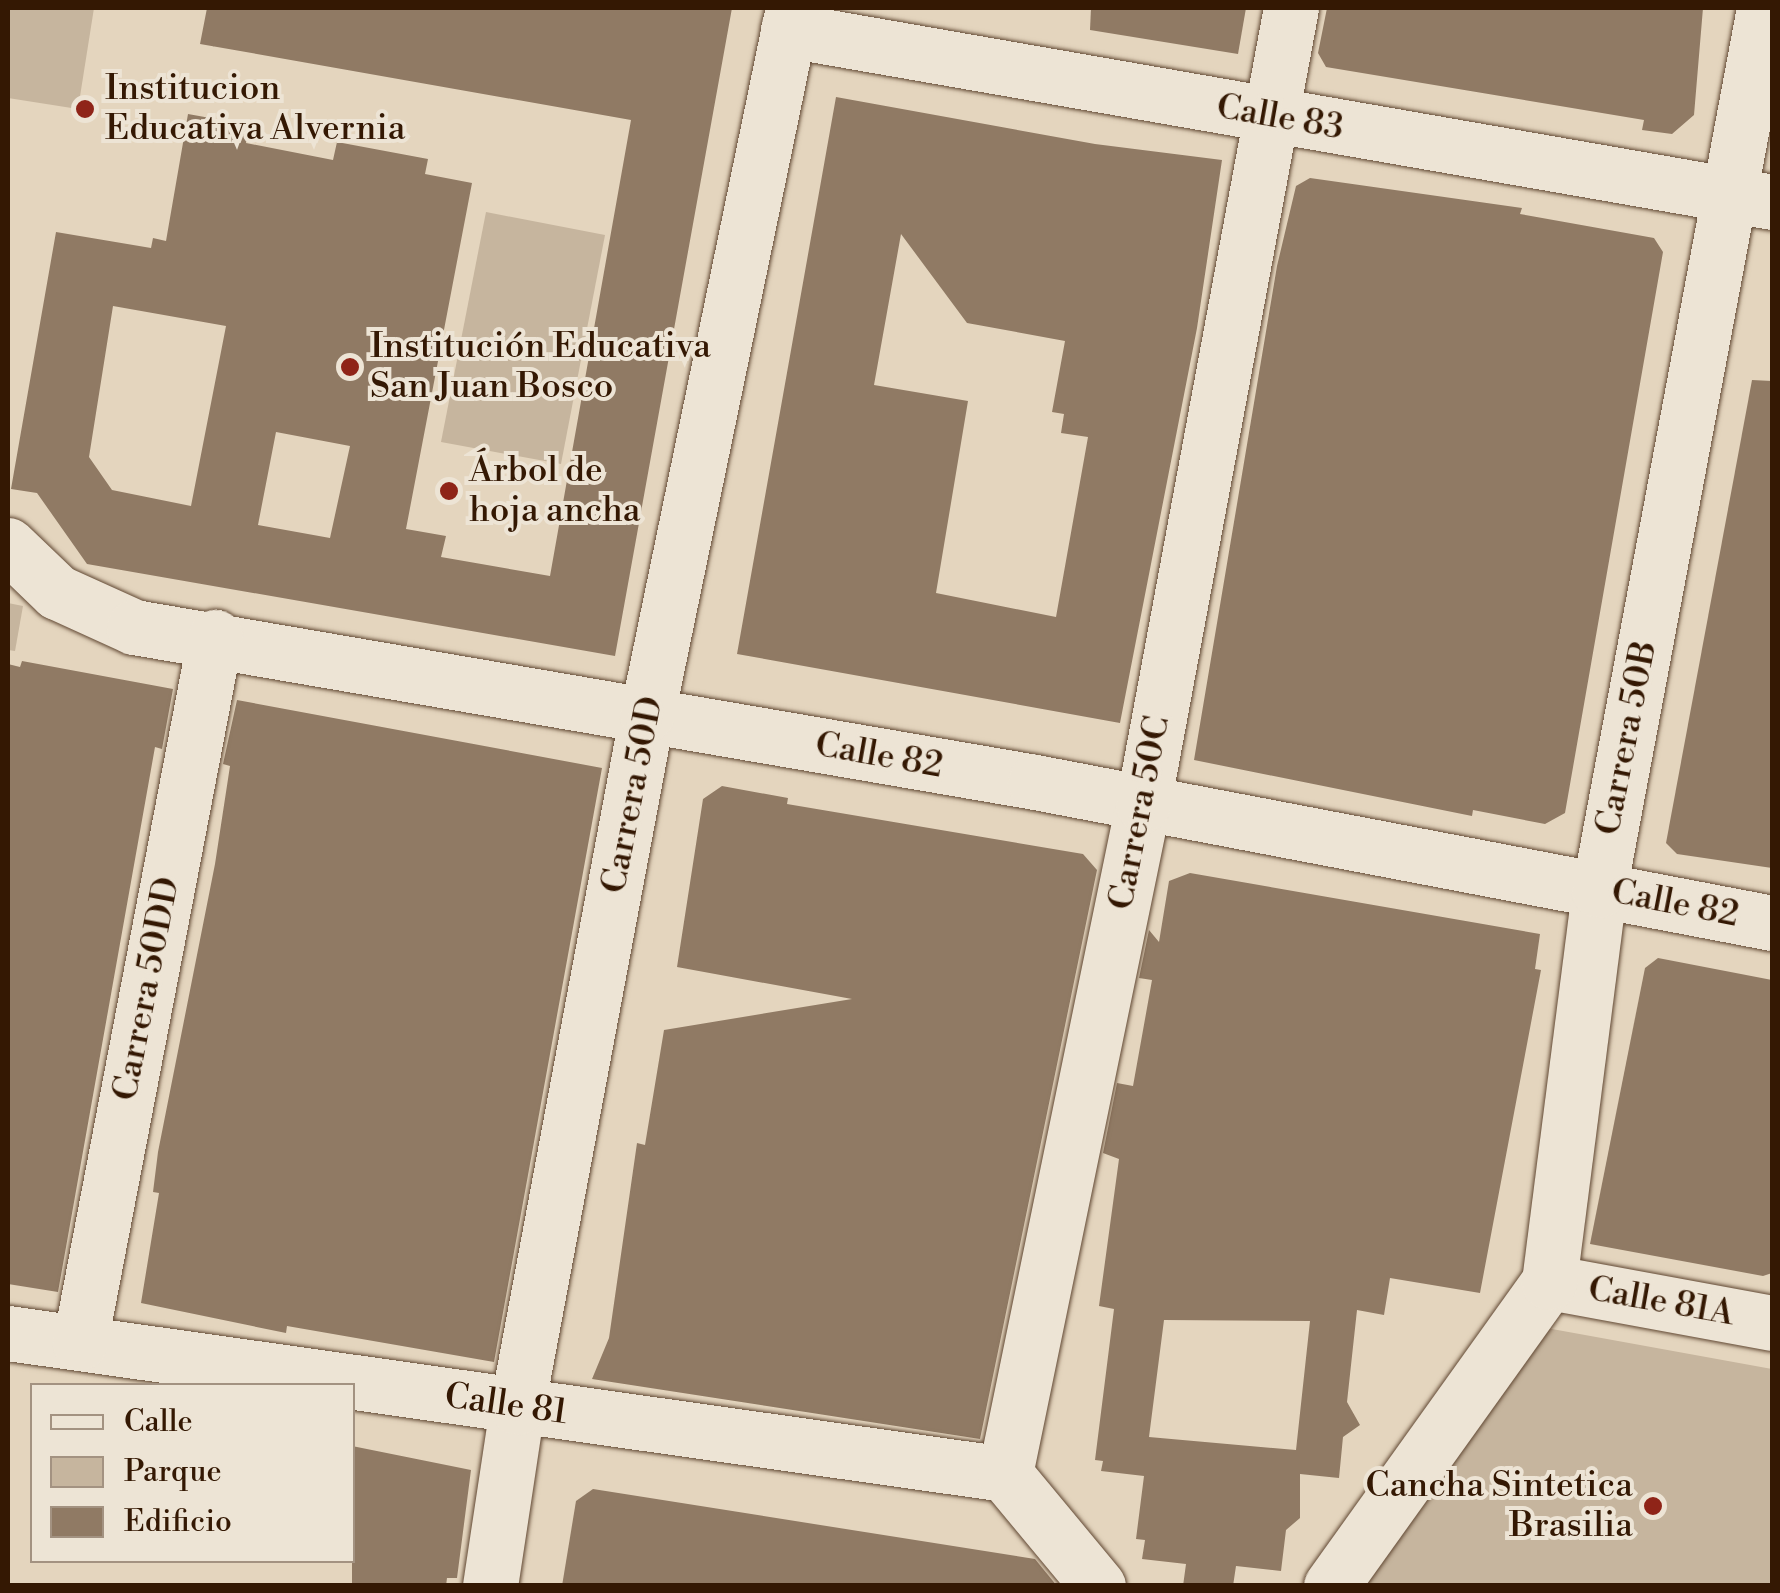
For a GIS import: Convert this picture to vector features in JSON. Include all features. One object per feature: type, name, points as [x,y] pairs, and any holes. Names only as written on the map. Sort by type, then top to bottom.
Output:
[{"type":"street","name":"Carrera 50C","points":[[1005,1474],[1143,804],[1274,118],[1291,8]]},
{"type":"street","name":"Carrera 50B","points":[[1331,1586],[1550,1282],[1598,890],[1751,198],[1764,8]]},
{"type":"street","name":"Calle 83","points":[[790,18],[1274,118],[1751,198]]},
{"type":"street","name":"Carrera 50D","points":[[490,1586],[517,1407],[647,714],[790,18]]},
{"type":"street","name":"Calle 82","points":[[8,545],[57,592],[134,628],[215,637],[647,714],[1772,923]]},
{"type":"street","name":"Carrera 50DD","points":[[80,1342],[215,637]]},
{"type":"street","name":"Calle 81A","points":[[1550,1282],[1772,1323]]},
{"type":"street","name":"Calle 81","points":[[8,1333],[1005,1474]]},
{"type":"street","points":[[1005,1474],[1098,1586]]},
{"type":"green space","points":[[8,8],[94,8],[78,109],[8,98]]},
{"type":"green space","points":[[486,212],[605,235],[561,464],[441,442]]},
{"type":"green space","points":[[8,603],[23,606],[15,651],[8,650]]},
{"type":"green space","points":[[1530,1325],[1772,1369],[1772,1585],[1355,1586]]},
{"type":"building","name":"Institución Educativa San Juan Bosco","points":[[207,8],[732,8],[615,656],[87,564],[37,493],[11,489],[56,232],[151,248],[153,238],[166,241],[188,114],[249,125],[246,143],[333,160],[337,142],[428,159],[425,174],[472,183],[406,529],[446,536],[441,557],[550,576],[631,120],[200,44]],"holes":[[[113,306],[226,326],[191,506],[112,490],[89,457]],[[276,432],[350,446],[330,538],[258,525]]]},
{"type":"building","points":[[1091,8],[1246,8],[1238,54],[1090,30]]},
{"type":"building","points":[[1327,8],[1703,8],[1694,115],[1672,134],[1642,130],[1644,120],[1326,67],[1318,53]]},
{"type":"building","points":[[836,97],[1095,144],[1222,160],[1197,328],[1120,723],[737,654]],"holes":[[[901,234],[967,323],[1065,341],[1052,412],[1064,414],[1061,433],[1088,437],[1056,617],[936,593],[968,401],[874,385]]]},
{"type":"building","points":[[1310,178],[1522,208],[1520,214],[1654,238],[1663,252],[1565,813],[1545,824],[1473,810],[1472,816],[1194,760],[1277,266],[1296,186]]},
{"type":"building","points":[[1752,380],[1772,381],[1772,868],[1677,854],[1666,843]]},
{"type":"building","points":[[22,661],[173,689],[162,749],[155,747],[58,1292],[8,1284],[8,664],[20,667]]},
{"type":"building","points":[[237,700],[602,768],[494,1362],[287,1326],[286,1333],[141,1303],[159,1193],[153,1192],[158,1152],[215,864],[230,766],[223,764]]},
{"type":"building","points":[[722,786],[788,798],[787,804],[1083,854],[1097,870],[980,1439],[592,1379],[609,1338],[637,1143],[645,1145],[664,1030],[852,999],[677,967],[703,799]]},
{"type":"building","points":[[1190,873],[1540,934],[1535,969],[1541,970],[1480,1293],[1390,1278],[1384,1315],[1357,1310],[1347,1402],[1360,1425],[1343,1437],[1339,1478],[1300,1474],[1300,1518],[1286,1530],[1281,1571],[1236,1566],[1233,1586],[1183,1586],[1186,1564],[1142,1559],[1145,1540],[1136,1539],[1144,1476],[1101,1471],[1103,1461],[1095,1460],[1114,1309],[1099,1306],[1119,1159],[1103,1153],[1117,1083],[1133,1086],[1152,980],[1139,978],[1149,930],[1159,942],[1169,881]],"holes":[[[1164,1320],[1310,1321],[1296,1450],[1149,1437]]]},
{"type":"building","points":[[1658,958],[1772,980],[1772,1273],[1763,1276],[1590,1244],[1645,968]]},
{"type":"building","points":[[355,1447],[471,1470],[457,1578],[447,1578],[446,1586],[352,1586]]},
{"type":"building","points":[[593,1489],[1035,1559],[1057,1586],[562,1586],[576,1501]]},
{"type":"place","name":"Institucion Educativa Alvernia","points":[[85,109]]},
{"type":"place","name":"Institución Educativa San Juan Bosco","points":[[350,367]]},
{"type":"place","name":"Árbol de hoja ancha","points":[[449,491]]},
{"type":"place","name":"Cancha Sintetica Brasilia","points":[[1653,1506]]}]
